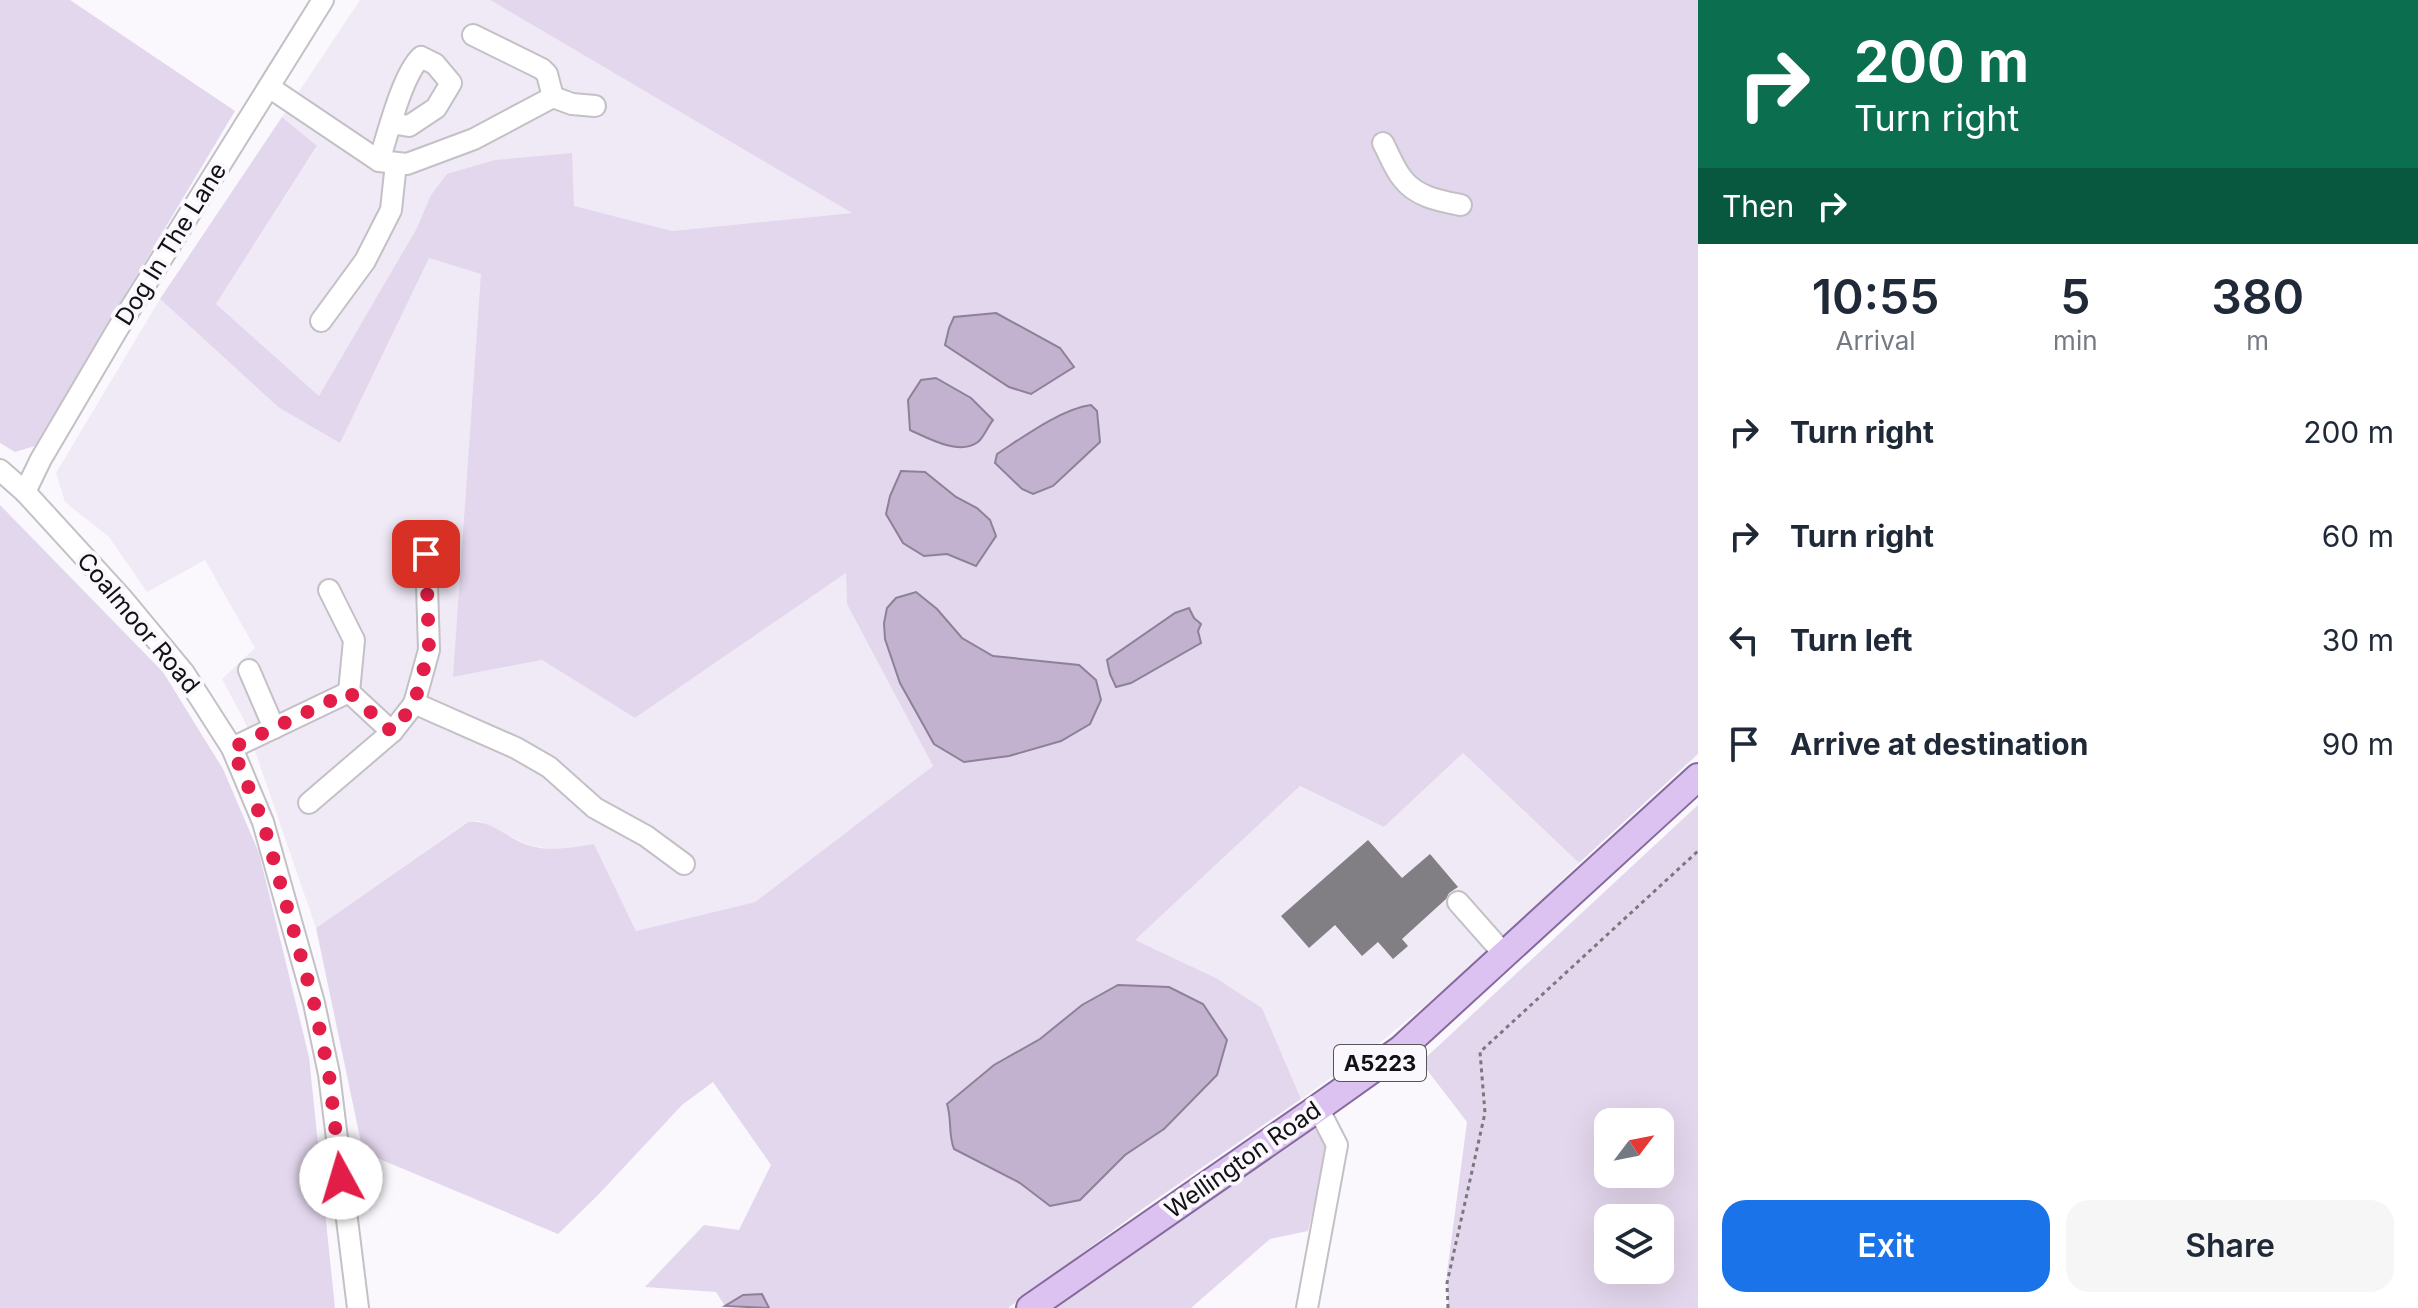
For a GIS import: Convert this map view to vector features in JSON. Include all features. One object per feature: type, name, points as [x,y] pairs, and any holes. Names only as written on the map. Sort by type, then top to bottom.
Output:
[{"type":"main road","name":"Wellington Road","points":[[1030,1308],[1401,1049],[1698,777]]},
{"type":"street","name":"Dog In The Lane","points":[[25,492],[117,330],[323,0]]},
{"type":"street","points":[[473,35],[542,69],[547,74],[553,97]]},
{"type":"street","points":[[269,87],[387,162],[407,164],[474,139],[553,97],[572,104],[595,106]]},
{"type":"street","points":[[321,321],[365,261],[391,210],[387,162],[391,123]]},
{"type":"street","points":[[1383,143],[1402,179],[1418,192],[1435,200],[1461,205]]},
{"type":"street","name":"Coalmoor Road","points":[[0,470],[25,492],[121,597],[184,673],[232,748],[263,822],[314,1003],[329,1074],[358,1308]]},
{"type":"street","points":[[309,803],[392,732],[414,703],[429,650],[426,554]]},
{"type":"street","points":[[329,590],[354,640],[349,692]]},
{"type":"street","points":[[249,670],[274,728]]},
{"type":"street","points":[[232,748],[349,692]]},
{"type":"street","points":[[349,692],[392,732]]},
{"type":"street","points":[[414,703],[516,748],[549,767],[595,808],[646,836],[684,864]]},
{"type":"street","points":[[1458,902],[1504,954]]},
{"type":"street","points":[[1307,1308],[1337,1145],[1318,1108]]},
{"type":"path","points":[[1448,1308],[1447,1283],[1485,1113],[1480,1052],[1698,851]]},
{"type":"shaded area","points":[[0,0],[70,0],[235,111],[35,446],[15,452],[0,443]]},
{"type":"shaded area","points":[[360,0],[490,0],[853,213],[672,231],[453,677],[542,660],[635,718],[846,573],[848,604],[933,766],[755,902],[636,931],[594,844],[554,850],[529,845],[479,821],[467,822],[316,928],[245,722],[222,679],[255,648],[205,560],[147,592],[109,537],[65,502],[56,473],[160,299],[278,407],[340,442],[406,248],[320,397],[216,304],[317,147],[282,117]]},
{"type":"shaded area","points":[[490,0],[1698,0],[1698,754],[1579,863],[1463,753],[1384,827],[1300,786],[1135,940],[1216,978],[1262,1008],[1301,1099],[1138,1212],[1008,1308],[769,1308],[762,1294],[743,1295],[725,1306],[716,1292],[645,1287],[704,1225],[739,1230],[771,1165],[713,1082],[682,1105],[558,1234],[363,1152],[316,928],[468,822],[485,824],[539,848],[594,844],[636,931],[755,902],[933,766],[847,604],[846,573],[635,718],[542,660],[453,677],[481,274],[429,258],[340,443],[278,407],[160,299],[282,117],[317,146],[216,304],[319,396],[417,228],[431,195],[447,174],[495,160],[572,153],[574,206],[672,231],[852,213]],"holes":[[[1078,407],[1100,443],[1053,486],[1022,489],[995,463],[997,454]]]},
{"type":"shaded area","points":[[996,313],[1060,348],[1074,367],[1031,394],[1009,387],[945,345],[954,317]]},
{"type":"shaded area","points":[[936,378],[971,398],[993,420],[978,442],[970,446],[953,446],[910,430],[908,400],[921,380]]},
{"type":"shaded area","points":[[1091,405],[1097,411],[1100,442],[1053,486],[1033,494],[1022,489],[995,463],[997,454],[1042,425],[1067,412]]},
{"type":"shaded area","points":[[901,471],[925,472],[990,520],[996,536],[976,566],[947,554],[924,556],[903,543],[886,514]]},
{"type":"shaded area","points":[[0,505],[163,672],[223,769],[259,853],[309,1057],[335,1308],[0,1308]]},
{"type":"shaded area","points":[[916,592],[937,609],[962,638],[993,656],[1079,665],[1096,680],[1101,700],[1090,724],[1061,741],[1009,756],[964,762],[934,744],[900,683],[885,639],[887,608],[896,598]]},
{"type":"shaded area","points":[[1189,608],[1201,624],[1198,631],[1201,643],[1131,683],[1116,687],[1107,660],[1175,613]]},
{"type":"shaded area","points":[[1463,753],[1579,863],[1494,948],[1382,1041],[1301,1099],[1262,1008],[1216,978],[1134,940],[1300,786],[1384,827]]},
{"type":"shaded area","points":[[1698,805],[1698,1308],[1448,1308],[1447,1273],[1467,1122],[1421,1062]]},
{"type":"shaded area","points":[[1118,985],[1169,987],[1203,1004],[1227,1040],[1217,1075],[1164,1129],[1125,1155],[1080,1200],[1050,1206],[1020,1183],[954,1149],[947,1104],[994,1065],[1040,1039],[1082,1005]]},
{"type":"shaded area","points":[[1315,1120],[1328,1145],[1308,1231],[1270,1239],[1191,1308],[1048,1308]]},
{"type":"shaded area","points":[[762,1294],[769,1308],[725,1306],[743,1295]]},
{"type":"building","points":[[1368,840],[1402,878],[1430,854],[1458,887],[1402,939],[1408,946],[1393,959],[1378,942],[1362,956],[1335,925],[1309,948],[1281,916]]},
{"type":"route","points":[[341,1178],[329,1074],[314,1003],[263,822],[232,748],[349,692],[392,732],[414,704],[429,650],[426,554]]}]
